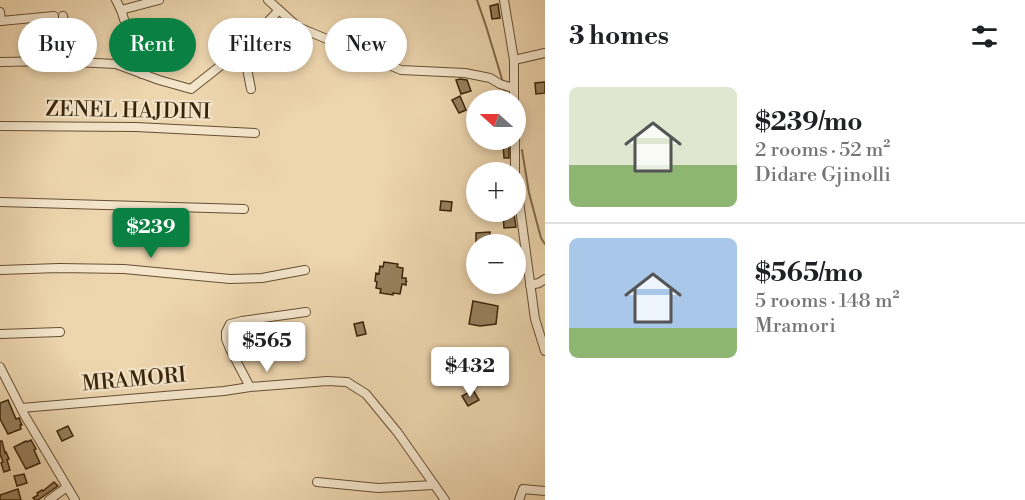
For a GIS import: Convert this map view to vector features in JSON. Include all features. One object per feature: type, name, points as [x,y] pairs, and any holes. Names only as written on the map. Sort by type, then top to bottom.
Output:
[{"type":"street","points":[[116,0],[142,74]]},
{"type":"street","points":[[121,10],[159,0]]},
{"type":"street","points":[[264,18],[273,5],[282,0]]},
{"type":"street","points":[[273,5],[298,27],[401,70],[465,73],[490,78],[513,88],[514,60],[504,0]]},
{"type":"street","points":[[0,12],[1,21],[18,20]]},
{"type":"street","points":[[35,18],[58,16],[58,18]]},
{"type":"street","points":[[514,60],[545,52]]},
{"type":"street","points":[[0,62],[18,62]]},
{"type":"street","points":[[97,63],[116,64],[191,89],[213,72]]},
{"type":"street","points":[[248,72],[251,89]]},
{"type":"street","name":"ZENEL HAJDINI","points":[[0,126],[136,127],[255,133]]},
{"type":"street","points":[[0,202],[244,209]]},
{"type":"street","points":[[522,222],[535,320],[545,351]]},
{"type":"street","points":[[0,270],[124,269],[230,279],[262,278],[305,270]]},
{"type":"street","points":[[530,285],[545,279]]},
{"type":"street","points":[[250,387],[226,339],[226,332],[230,324],[306,312]]},
{"type":"street","points":[[0,333],[60,332]]},
{"type":"street","points":[[0,367],[4,383],[75,500]]},
{"type":"street","name":"MRAMORI","points":[[21,408],[250,387],[327,381],[347,382],[366,394],[398,433],[445,500]]},
{"type":"street","points":[[318,482],[378,488],[434,484]]},
{"type":"street","points":[[49,500],[67,487]]},
{"type":"street","points":[[519,500],[523,489],[545,491]]},
{"type":"building","points":[[498,4],[500,18],[492,19],[490,6]]},
{"type":"building","points":[[456,80],[467,80],[471,90],[461,94]]},
{"type":"building","points":[[545,82],[545,93],[536,94],[535,83]]},
{"type":"building","points":[[460,96],[466,110],[459,113],[452,100]]},
{"type":"building","points":[[503,150],[509,150],[509,158],[504,158]]},
{"type":"building","points":[[441,201],[452,202],[451,211],[440,210]]},
{"type":"building","points":[[504,222],[515,222],[516,227],[504,228]]},
{"type":"building","points":[[384,262],[398,264],[397,267],[403,268],[402,278],[406,278],[406,285],[402,284],[400,294],[380,293],[381,289],[376,288],[376,273],[379,274],[380,266],[383,267]]},
{"type":"building","points":[[473,301],[498,306],[496,324],[480,326],[469,324]]},
{"type":"building","points":[[363,322],[366,334],[357,336],[354,324]]},
{"type":"building","points":[[473,390],[479,400],[468,406],[462,396]]},
{"type":"building","points":[[8,400],[16,419],[19,418],[22,425],[20,425],[21,429],[8,434],[0,419],[0,403]]},
{"type":"building","points":[[68,426],[73,436],[62,441],[57,431]]},
{"type":"building","points":[[31,440],[40,463],[26,469],[14,447]]},
{"type":"building","points":[[0,441],[9,459],[7,460],[10,470],[4,472],[1,463],[3,462],[0,454]]},
{"type":"building","points":[[24,474],[27,483],[17,486],[14,476]]},
{"type":"building","points":[[54,482],[58,486],[38,500],[33,498],[38,495],[37,493]]},
{"type":"building","points":[[18,489],[21,500],[0,500],[0,495]]},
{"type":"waterway","points":[[477,0],[502,79]]},
{"type":"waterway","points":[[522,150],[529,193],[541,238],[545,244]]}]
